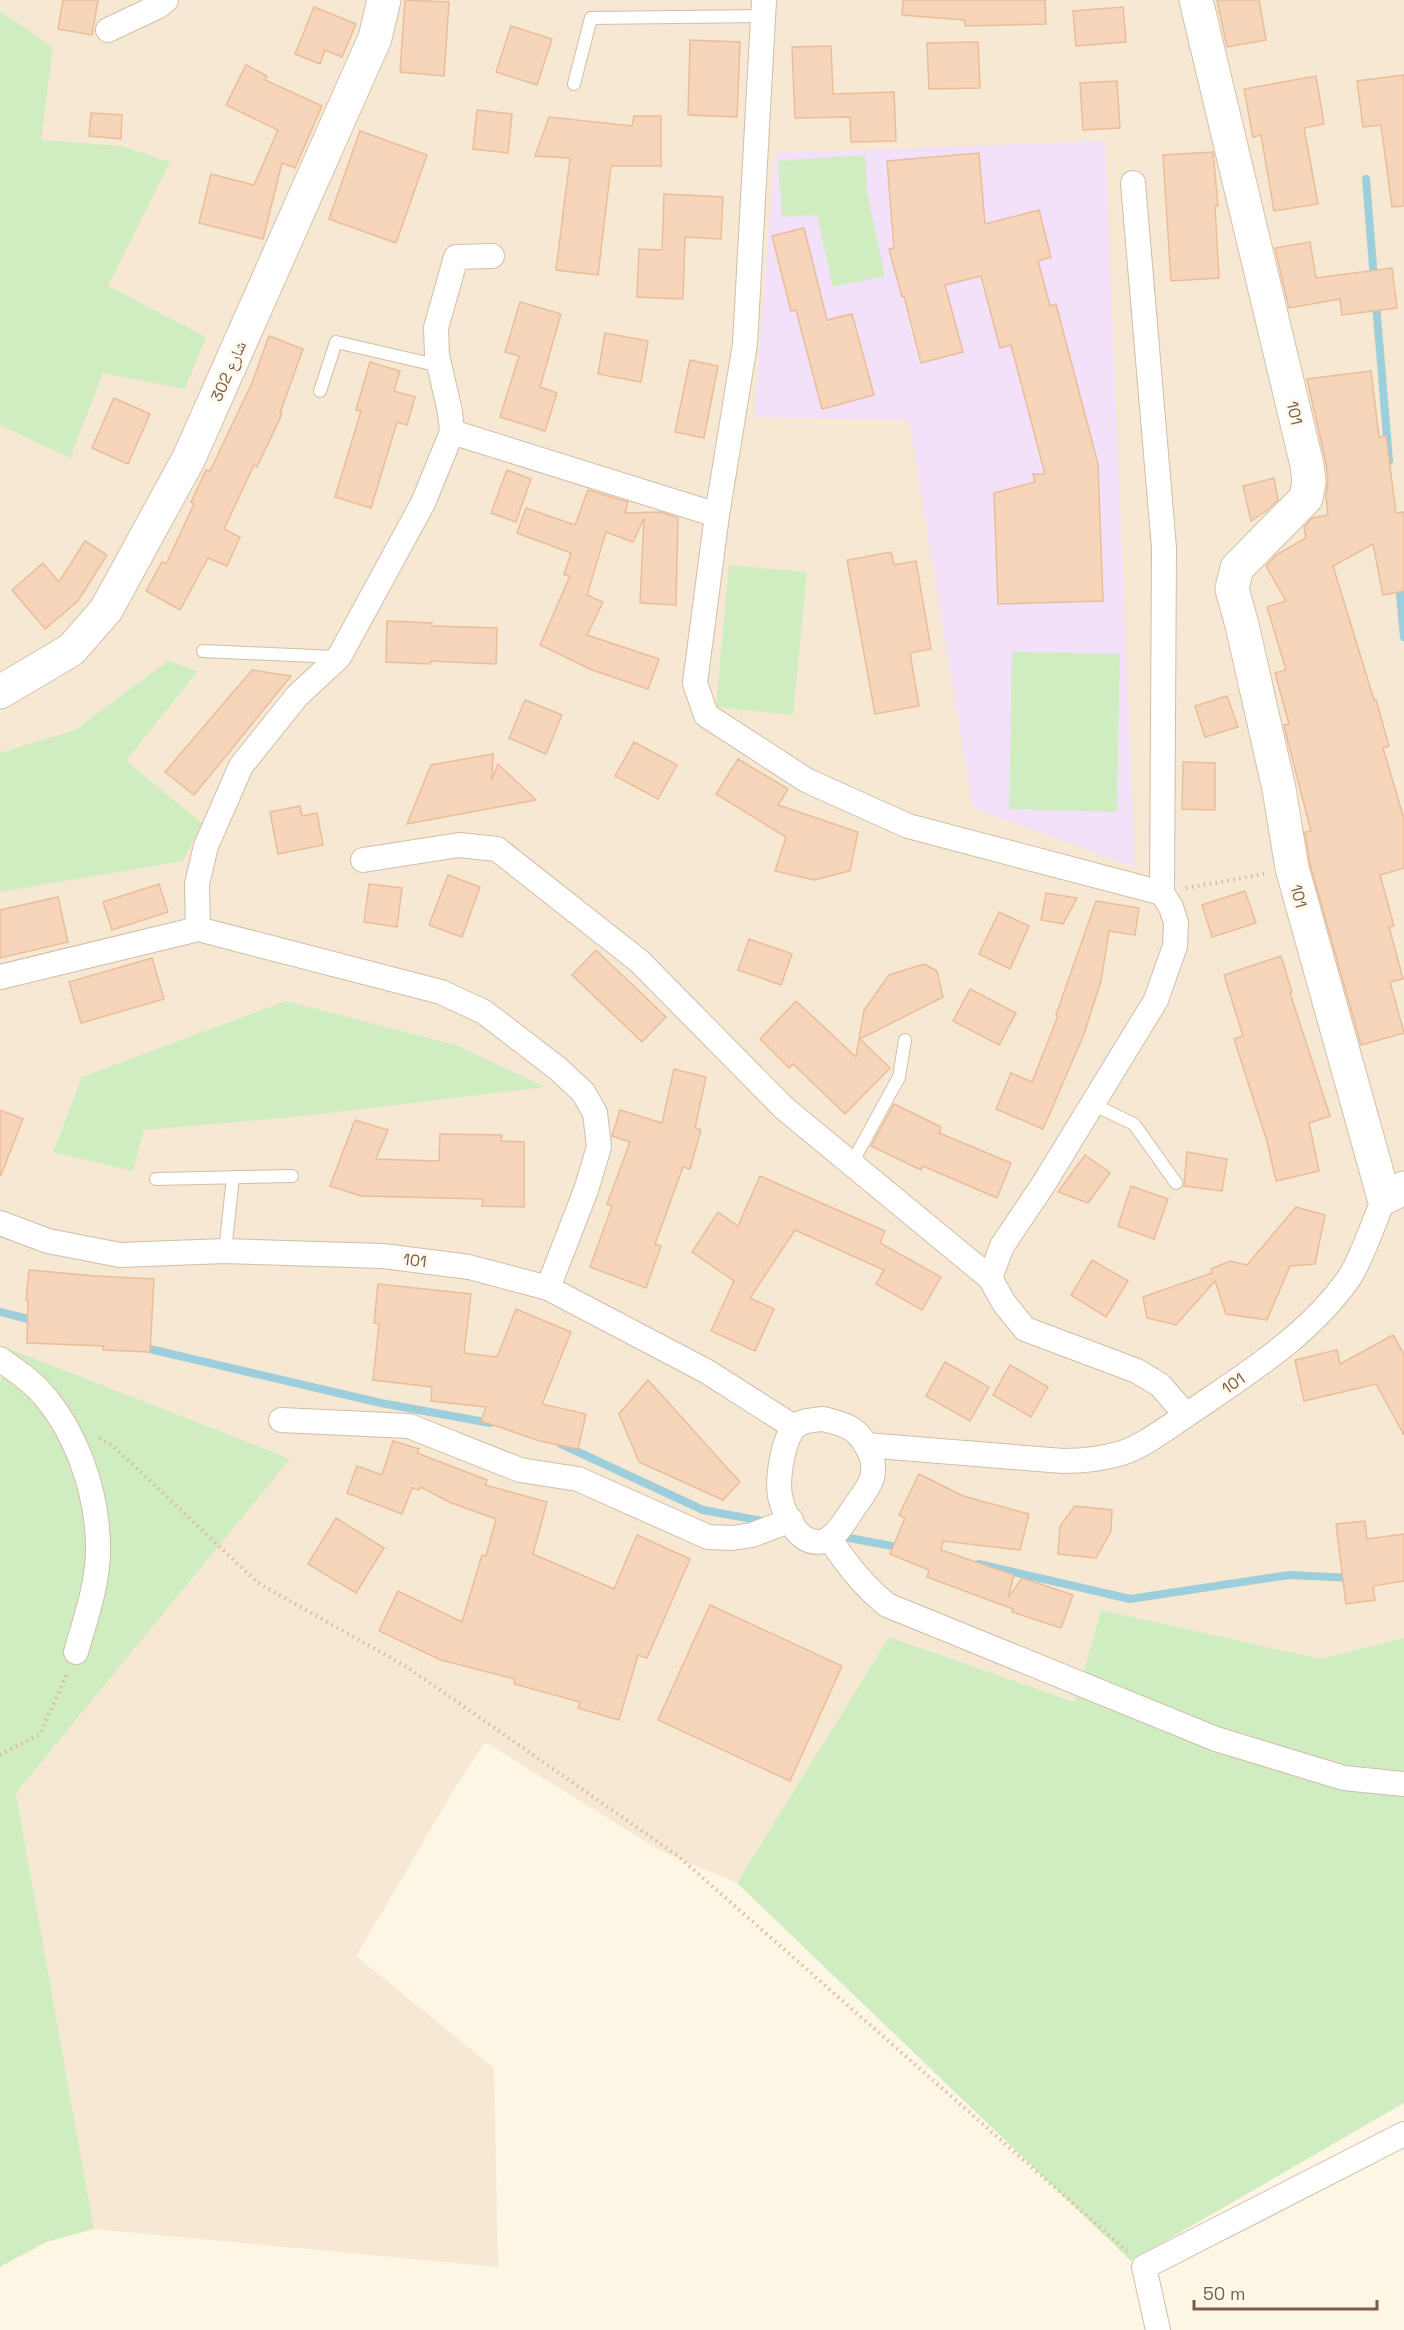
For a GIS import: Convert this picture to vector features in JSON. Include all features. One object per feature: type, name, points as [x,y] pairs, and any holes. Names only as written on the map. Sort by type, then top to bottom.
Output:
[{"type":"street","points":[[108,30],[159,6],[166,0]]},
{"type":"street","name":"شارع 302","points":[[0,692],[71,650],[106,610],[194,447],[375,38],[384,0]]},
{"type":"street","name":"101","points":[[867,1444],[1063,1461],[1091,1461],[1124,1452],[1153,1438],[1234,1384],[1288,1342],[1322,1311],[1350,1276],[1394,1193],[1292,868],[1279,789],[1232,590],[1237,568],[1306,498],[1308,473],[1196,0]]},
{"type":"street","points":[[764,8],[745,344],[717,514],[695,683],[706,715],[806,780],[908,826],[1162,893]]},
{"type":"street","points":[[990,1278],[1002,1246],[1043,1185],[1156,1000],[1175,946],[1176,923],[1171,907],[1162,893],[1164,548],[1133,183]]},
{"type":"street","points":[[198,929],[197,884],[206,846],[241,766],[297,696],[339,657],[423,503],[452,432],[440,366],[436,328],[456,257],[492,256]]},
{"type":"street","points":[[452,432],[717,514]]},
{"type":"street","points":[[363,860],[459,845],[497,849],[639,961],[784,1108],[990,1278],[1004,1303],[1025,1329],[1137,1371],[1160,1385],[1186,1415]]},
{"type":"street","points":[[0,977],[198,929],[441,992],[484,1011],[557,1068],[583,1092],[595,1113],[599,1147],[586,1190],[548,1288]]},
{"type":"street","name":"101","points":[[0,1222],[48,1241],[120,1256],[225,1251],[383,1256],[469,1267],[548,1288],[706,1371],[795,1427]]},
{"type":"street","points":[[0,1359],[38,1388],[61,1417],[81,1461],[94,1502],[98,1546],[92,1596],[76,1652]]},
{"type":"street","points":[[823,1419],[841,1423],[860,1433],[867,1444],[873,1461],[872,1478],[848,1517],[830,1539],[820,1542],[799,1536],[780,1494],[785,1445],[795,1427],[805,1421],[823,1419]]},
{"type":"street","points":[[281,1420],[409,1425],[520,1470],[578,1479],[708,1537],[732,1539],[752,1535],[791,1520]]},
{"type":"street","points":[[830,1539],[863,1585],[887,1605],[1216,1739],[1344,1778],[1404,1784]]},
{"type":"street","points":[[1158,2330],[1144,2266],[1404,2134]]},
{"type":"lane","points":[[574,84],[591,18],[764,8]]},
{"type":"lane","points":[[320,391],[336,342],[440,366]]},
{"type":"lane","points":[[203,651],[339,657]]},
{"type":"lane","points":[[852,1163],[899,1077],[905,1040]]},
{"type":"lane","points":[[1092,1104],[1134,1124],[1176,1183]]},
{"type":"lane","points":[[156,1179],[292,1176]]},
{"type":"lane","points":[[225,1251],[233,1177]]},
{"type":"path","points":[[1162,893],[1292,868]]},
{"type":"path","points":[[61,1417],[113,1446],[258,1583],[407,1667],[678,1856],[1144,2266]]},
{"type":"path","points":[[0,1755],[40,1734],[76,1652]]},
{"type":"shaded area","points":[[0,0],[1404,0],[1404,1638],[1321,1659],[1101,1610],[1076,1702],[889,1637],[737,1883],[661,1851],[485,1742],[452,1793],[356,1956],[494,2068],[498,2267],[94,2229],[16,1793],[289,1459],[8,1348],[0,1382]]},
{"type":"shaded area","points":[[1105,141],[1135,867],[973,808],[909,420],[754,417],[775,153]]},
{"type":"green space","points":[[0,11],[53,47],[41,140],[122,146],[170,162],[108,286],[206,337],[185,389],[103,373],[70,458],[0,425]]},
{"type":"green space","points":[[865,155],[867,191],[885,276],[833,287],[817,215],[782,217],[778,161]]},
{"type":"green space","points":[[729,565],[807,572],[793,715],[716,707]]},
{"type":"green space","points":[[1012,652],[1120,654],[1117,812],[1009,809]]},
{"type":"green space","points":[[168,661],[198,671],[126,761],[202,823],[183,861],[0,892],[0,753],[75,730]]},
{"type":"green space","points":[[286,1001],[456,1045],[545,1087],[304,1116],[144,1130],[133,1171],[53,1152],[82,1077]]},
{"type":"green space","points":[[8,1348],[290,1459],[16,1793],[94,2229],[46,2242],[0,2267],[0,1382]]},
{"type":"green space","points":[[1101,1610],[1321,1659],[1404,1638],[1404,2103],[1131,2261],[737,1883],[889,1637],[1075,1702]]},
{"type":"building","points":[[63,0],[98,0],[92,35],[58,29]]},
{"type":"building","points":[[405,0],[449,2],[444,76],[400,72]]},
{"type":"building","points":[[903,0],[1045,0],[1046,24],[965,26],[965,20],[902,15]]},
{"type":"building","points":[[1217,0],[1259,0],[1266,40],[1227,47]]},
{"type":"building","points":[[314,7],[356,24],[342,57],[325,50],[320,64],[295,54]]},
{"type":"building","points":[[1123,7],[1126,42],[1076,46],[1073,11]]},
{"type":"building","points":[[511,26],[552,39],[537,85],[496,72]]},
{"type":"building","points":[[690,40],[740,42],[737,117],[688,115]]},
{"type":"building","points":[[978,42],[980,88],[929,89],[927,43]]},
{"type":"building","points":[[831,46],[833,94],[894,92],[896,141],[851,142],[850,117],[795,118],[792,47]]},
{"type":"building","points":[[246,65],[267,76],[265,80],[322,106],[295,168],[282,163],[263,239],[199,223],[211,174],[254,185],[278,130],[226,105]]},
{"type":"building","points":[[1404,75],[1404,206],[1392,207],[1381,125],[1363,127],[1357,81]]},
{"type":"building","points":[[1316,76],[1324,124],[1304,128],[1318,204],[1274,211],[1261,135],[1253,137],[1244,89]]},
{"type":"building","points":[[1117,81],[1120,128],[1083,130],[1080,83]]},
{"type":"building","points":[[477,110],[512,114],[508,153],[473,149]]},
{"type":"building","points":[[91,113],[122,115],[121,139],[89,136]]},
{"type":"building","points":[[634,116],[661,116],[661,166],[611,166],[598,275],[556,270],[570,158],[535,156],[549,117],[632,126]]},
{"type":"building","points":[[360,131],[427,155],[396,243],[329,219]]},
{"type":"building","points":[[1213,152],[1218,206],[1215,206],[1219,278],[1171,281],[1163,155]]},
{"type":"building","points":[[979,153],[985,224],[1039,210],[1051,257],[1038,261],[1050,306],[1056,304],[1098,464],[1103,601],[998,604],[994,493],[1035,482],[1033,474],[1045,474],[1011,345],[1000,348],[981,276],[945,285],[963,352],[921,363],[904,296],[902,297],[889,249],[894,248],[887,161]]},
{"type":"building","points":[[664,194],[723,197],[721,239],[685,237],[683,299],[637,297],[639,249],[662,250]]},
{"type":"building","points":[[804,228],[827,320],[852,314],[874,395],[822,409],[796,310],[791,311],[772,236]]},
{"type":"building","points":[[1310,242],[1316,278],[1392,268],[1397,308],[1342,315],[1340,299],[1289,308],[1275,248]]},
{"type":"building","points":[[520,302],[561,314],[540,387],[557,393],[545,431],[500,417],[519,356],[505,352]]},
{"type":"building","points":[[605,333],[648,341],[641,382],[598,374]]},
{"type":"building","points":[[269,336],[303,349],[280,413],[282,414],[257,467],[254,465],[224,529],[240,537],[227,566],[208,558],[180,610],[146,591],[162,562],[166,564],[194,504],[191,502],[206,470],[210,471],[252,383]]},
{"type":"building","points":[[690,360],[718,366],[704,438],[675,432]]},
{"type":"building","points":[[370,362],[400,371],[394,391],[415,397],[407,425],[397,422],[371,508],[335,497],[361,411],[356,410]]},
{"type":"building","points":[[1371,371],[1379,437],[1386,436],[1396,513],[1404,512],[1404,591],[1383,595],[1373,544],[1333,566],[1389,746],[1383,748],[1404,819],[1404,868],[1380,875],[1394,926],[1389,927],[1403,979],[1390,982],[1404,1033],[1361,1045],[1310,864],[1305,832],[1311,831],[1284,725],[1289,724],[1275,673],[1286,670],[1267,607],[1286,601],[1266,566],[1276,555],[1306,538],[1304,527],[1312,518],[1328,515],[1326,463],[1307,379]]},
{"type":"building","points":[[114,398],[150,414],[128,464],[92,448]]},
{"type":"building","points":[[507,470],[531,479],[516,522],[491,513]]},
{"type":"building","points":[[1274,478],[1278,500],[1251,521],[1243,486]]},
{"type":"building","points":[[588,490],[628,502],[625,513],[661,512],[678,518],[676,605],[640,603],[644,518],[633,542],[606,532],[587,595],[603,602],[587,635],[659,659],[648,689],[592,670],[540,645],[570,576],[564,575],[571,553],[517,533],[526,508],[575,525]]},
{"type":"building","points":[[85,541],[107,555],[78,601],[45,629],[12,590],[43,563],[59,582]]},
{"type":"building","points":[[891,552],[894,565],[916,561],[931,649],[910,653],[919,706],[875,714],[847,560]]},
{"type":"building","points":[[387,621],[432,623],[432,626],[497,628],[496,664],[431,661],[430,664],[386,662]]},
{"type":"building","points":[[252,670],[291,676],[194,795],[165,772]]},
{"type":"building","points":[[1227,696],[1238,727],[1205,737],[1195,706]]},
{"type":"building","points":[[525,700],[562,715],[546,754],[509,738]]},
{"type":"building","points":[[634,742],[677,765],[658,799],[615,776]]},
{"type":"building","points":[[493,754],[492,780],[498,764],[536,800],[407,824],[431,765]]},
{"type":"building","points":[[738,759],[788,789],[778,805],[858,832],[850,871],[814,880],[775,871],[786,837],[716,794]]},
{"type":"building","points":[[1183,762],[1215,763],[1215,810],[1182,809]]},
{"type":"building","points":[[300,806],[302,816],[317,813],[323,845],[278,854],[270,812]]},
{"type":"building","points":[[448,875],[480,887],[462,937],[429,925]]},
{"type":"building","points":[[159,884],[168,912],[112,930],[103,902]]},
{"type":"building","points":[[369,884],[402,888],[397,927],[364,922]]},
{"type":"building","points":[[1245,891],[1256,923],[1212,937],[1202,905]]},
{"type":"building","points":[[1046,893],[1077,898],[1063,924],[1041,920]]},
{"type":"building","points":[[58,897],[68,942],[0,958],[0,910]]},
{"type":"building","points":[[1096,901],[1139,908],[1135,935],[1109,931],[1101,981],[1084,1034],[1043,1129],[996,1109],[1011,1073],[1032,1082],[1058,1016],[1056,1015]]},
{"type":"building","points":[[999,912],[1029,926],[1010,969],[979,954]]},
{"type":"building","points":[[749,939],[792,954],[781,985],[738,970]]},
{"type":"building","points":[[596,950],[666,1017],[642,1042],[572,975]]},
{"type":"building","points":[[1281,956],[1292,992],[1290,993],[1330,1116],[1309,1123],[1319,1171],[1276,1181],[1267,1141],[1234,1039],[1243,1036],[1224,975]]},
{"type":"building","points":[[152,958],[164,999],[81,1023],[69,982]]},
{"type":"building","points":[[924,964],[937,971],[943,997],[860,1039],[890,1068],[845,1114],[793,1064],[789,1068],[760,1039],[796,1001],[856,1057],[864,1010],[889,975]]},
{"type":"building","points":[[970,989],[1016,1013],[999,1045],[953,1021]]},
{"type":"building","points":[[674,1069],[706,1077],[695,1128],[701,1130],[690,1169],[683,1167],[655,1244],[661,1246],[646,1288],[590,1267],[612,1206],[607,1204],[630,1142],[612,1136],[620,1110],[662,1123]]},
{"type":"building","points":[[894,1104],[941,1127],[939,1133],[1011,1163],[997,1198],[923,1166],[921,1170],[871,1146]]},
{"type":"building","points":[[0,1110],[23,1119],[1,1175],[0,1174]]},
{"type":"building","points":[[355,1120],[388,1130],[376,1159],[439,1161],[440,1134],[502,1135],[501,1141],[524,1142],[524,1207],[482,1206],[483,1199],[361,1196],[330,1186]]},
{"type":"building","points":[[1187,1152],[1227,1159],[1222,1191],[1184,1186]]},
{"type":"building","points":[[1085,1155],[1110,1173],[1088,1203],[1058,1192]]},
{"type":"building","points":[[760,1176],[885,1231],[880,1243],[941,1277],[922,1310],[876,1284],[884,1270],[795,1230],[750,1298],[774,1309],[755,1351],[711,1331],[734,1281],[692,1252],[718,1212],[738,1226]]},
{"type":"building","points":[[1131,1186],[1168,1199],[1154,1239],[1118,1226]]},
{"type":"building","points":[[1296,1207],[1325,1215],[1315,1264],[1290,1266],[1267,1320],[1226,1314],[1215,1281],[1176,1325],[1147,1318],[1143,1297],[1212,1273],[1211,1269],[1230,1261],[1247,1265]]},
{"type":"building","points":[[1092,1260],[1128,1281],[1106,1317],[1071,1295]]},
{"type":"building","points":[[29,1270],[154,1279],[150,1352],[103,1350],[104,1346],[27,1343],[28,1300],[26,1300]]},
{"type":"building","points":[[378,1284],[471,1294],[464,1353],[497,1357],[516,1309],[571,1332],[542,1404],[586,1414],[578,1449],[540,1441],[481,1421],[486,1407],[431,1401],[432,1387],[373,1380],[379,1324],[374,1323]]},
{"type":"building","points":[[1393,1335],[1404,1354],[1404,1435],[1376,1384],[1304,1401],[1295,1360],[1337,1350],[1340,1364]]},
{"type":"building","points":[[945,1362],[989,1387],[970,1421],[926,1396]]},
{"type":"building","points":[[1010,1365],[1048,1387],[1031,1417],[993,1395]]},
{"type":"building","points":[[648,1380],[740,1482],[723,1500],[639,1462],[619,1414]]},
{"type":"building","points":[[393,1441],[419,1449],[417,1453],[487,1480],[485,1485],[547,1502],[533,1554],[614,1589],[637,1535],[690,1559],[647,1658],[638,1655],[619,1720],[578,1708],[580,1702],[514,1684],[515,1679],[441,1660],[379,1631],[398,1591],[462,1622],[482,1555],[486,1556],[496,1519],[449,1502],[421,1487],[419,1490],[412,1488],[402,1514],[347,1493],[357,1466],[382,1475]]},
{"type":"building","points":[[919,1474],[963,1496],[1029,1514],[1020,1550],[943,1541],[941,1550],[1014,1575],[1008,1598],[1022,1578],[1073,1595],[1061,1628],[1012,1612],[1013,1609],[927,1577],[929,1570],[890,1554],[905,1518],[899,1515]]},
{"type":"building","points":[[1075,1506],[1112,1510],[1111,1531],[1096,1558],[1058,1554],[1060,1526]]},
{"type":"building","points":[[336,1518],[384,1548],[356,1593],[308,1564]]},
{"type":"building","points":[[1365,1521],[1367,1539],[1404,1534],[1404,1581],[1373,1586],[1375,1600],[1346,1604],[1336,1524]]},
{"type":"building","points":[[710,1605],[842,1666],[790,1781],[658,1720]]},
{"type":"waterway","points":[[1366,179],[1374,279]]},
{"type":"waterway","points":[[1376,303],[1389,461]]},
{"type":"waterway","points":[[1399,584],[1404,637]]},
{"type":"waterway","points":[[0,1312],[36,1321]]},
{"type":"waterway","points":[[141,1347],[381,1403],[490,1423]]},
{"type":"waterway","points":[[561,1444],[703,1510],[768,1522]]},
{"type":"waterway","points":[[838,1536],[903,1548]]},
{"type":"waterway","points":[[979,1564],[1130,1599],[1289,1575],[1352,1578]]}]
